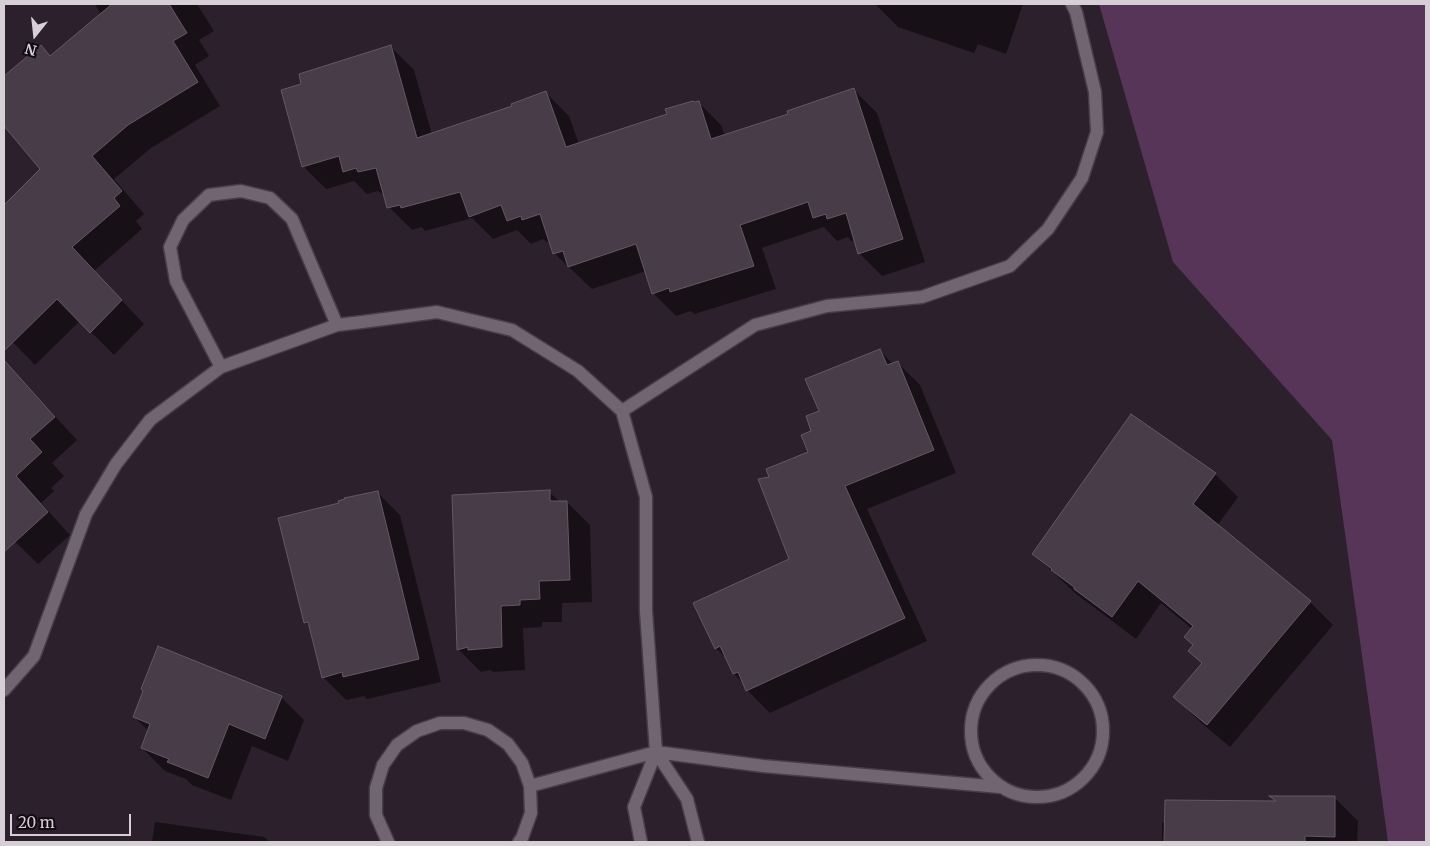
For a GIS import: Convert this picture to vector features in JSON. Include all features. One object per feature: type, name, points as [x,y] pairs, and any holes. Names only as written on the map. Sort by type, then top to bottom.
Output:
[{"type":"street","points":[[622,411],[755,325],[827,306],[922,297],[1010,266],[1048,229],[1082,178],[1097,132],[1095,92],[1076,12],[1072,4]]},
{"type":"street","points":[[221,367],[176,282],[170,247],[183,220],[209,196],[241,191],[270,198],[292,219],[337,325]]},
{"type":"street","points":[[4,690],[34,656],[86,514],[116,464],[150,420],[221,367],[337,325],[437,312],[512,330],[578,371],[622,411],[646,497],[646,611],[656,752],[634,807],[641,842]]},
{"type":"street","points":[[530,786],[656,752],[763,766],[1000,787],[1019,795],[1040,797],[1061,793],[1079,782],[1093,766],[1101,747],[1103,726],[1098,705],[1087,687],[1069,673],[1048,666],[1025,666],[1004,673],[986,687],[975,706],[970,728],[973,751],[984,771],[1000,787]]},
{"type":"street","points":[[388,842],[376,815],[376,788],[383,765],[398,745],[417,731],[440,723],[464,723],[488,730],[508,744],[522,763],[530,786],[531,813],[519,842]]},
{"type":"street","points":[[656,752],[687,799],[698,842]]},
{"type":"shaded area","points":[[1099,4],[1426,4],[1426,842],[1388,842],[1332,440],[1173,262]]},
{"type":"building","points":[[112,4],[169,4],[187,33],[173,41],[198,82],[128,125],[92,156],[122,191],[114,198],[120,206],[72,247],[122,300],[90,333],[57,299],[4,351],[4,205],[40,169],[4,126],[4,76],[41,45],[50,56]]},
{"type":"building","points":[[391,45],[417,138],[512,106],[511,104],[546,91],[566,147],[667,114],[665,109],[693,101],[699,101],[711,139],[788,114],[787,111],[854,88],[903,239],[858,254],[846,213],[827,219],[826,214],[813,218],[808,202],[740,225],[754,266],[670,292],[669,288],[652,294],[636,244],[568,267],[563,251],[553,254],[540,214],[522,220],[521,216],[507,221],[501,205],[469,217],[460,192],[401,208],[400,205],[387,208],[376,168],[358,172],[356,168],[343,172],[339,156],[302,167],[281,90],[301,84],[299,74]]},
{"type":"building","points":[[880,349],[887,365],[898,361],[934,450],[845,486],[905,618],[746,691],[738,672],[733,674],[720,646],[715,649],[693,603],[789,559],[758,479],[769,477],[766,469],[808,452],[801,435],[811,431],[806,416],[819,411],[805,379]]},
{"type":"building","points":[[4,360],[55,417],[30,439],[42,452],[16,476],[48,512],[4,552]]},
{"type":"building","points":[[1131,414],[1216,473],[1193,504],[1311,601],[1207,725],[1173,697],[1202,663],[1188,651],[1193,645],[1184,637],[1193,626],[1138,581],[1112,617],[1074,589],[1074,587],[1032,554]]},
{"type":"building","points":[[550,490],[550,501],[567,501],[570,580],[539,581],[540,599],[520,600],[520,605],[501,606],[502,647],[468,650],[468,647],[457,650],[452,495]]},
{"type":"building","points":[[378,491],[419,659],[343,677],[342,672],[322,678],[308,622],[304,623],[278,518],[339,503],[338,501],[344,498]]},
{"type":"building","points":[[158,646],[282,696],[265,739],[229,724],[208,778],[167,762],[169,759],[141,748],[150,724],[133,717],[143,691],[141,689]]},
{"type":"building","points":[[1269,796],[1335,796],[1335,837],[1305,836],[1305,842],[1164,842],[1165,800],[1276,801]]}]
